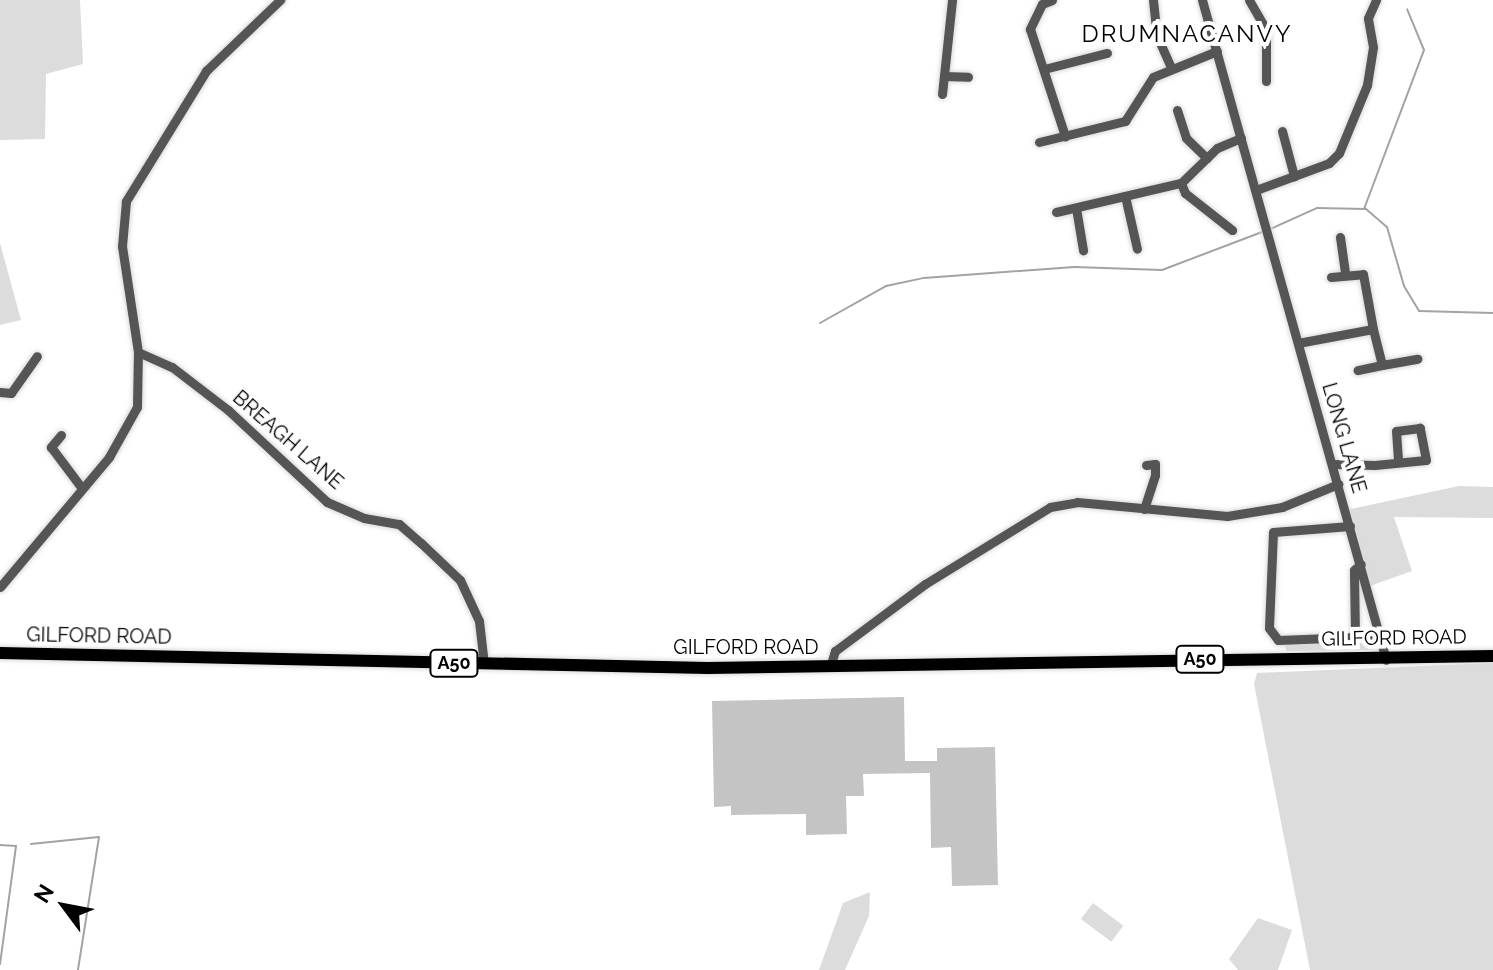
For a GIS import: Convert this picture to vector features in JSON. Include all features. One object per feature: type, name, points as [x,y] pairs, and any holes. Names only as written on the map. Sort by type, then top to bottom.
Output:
[{"type":"main road","name":"GILFORD ROAD","points":[[0,653],[484,664],[830,667],[1493,656]]},
{"type":"street","points":[[0,587],[109,457],[137,407],[138,352],[122,246],[126,201],[206,71],[280,0]]},
{"type":"street","points":[[942,94],[952,0]]},
{"type":"street","points":[[1052,0],[1042,4],[1030,29],[1065,136]]},
{"type":"street","points":[[1153,0],[1157,36],[1170,65]]},
{"type":"street","name":"LONG LANE","points":[[1202,0],[1386,660]]},
{"type":"street","points":[[1249,0],[1266,30],[1266,81]]},
{"type":"street","points":[[1256,190],[1329,163],[1343,145],[1367,85],[1373,47],[1368,18],[1376,0]]},
{"type":"street","points":[[1039,142],[1125,121],[1153,77],[1170,65],[1217,51]]},
{"type":"street","points":[[1044,69],[1107,53]]},
{"type":"street","points":[[944,76],[968,77]]},
{"type":"street","points":[[1177,110],[1186,138],[1207,158]]},
{"type":"street","points":[[1282,131],[1294,176]]},
{"type":"street","points":[[1056,212],[1181,183],[1207,158],[1241,138]]},
{"type":"street","points":[[1181,183],[1232,230]]},
{"type":"street","points":[[1125,196],[1137,249]]},
{"type":"street","points":[[1076,208],[1083,250]]},
{"type":"street","points":[[1340,237],[1345,274]]},
{"type":"street","points":[[1331,277],[1345,274],[1365,276],[1382,365]]},
{"type":"street","points":[[1298,343],[1373,329]]},
{"type":"street","name":"BREAGH LANE","points":[[138,352],[172,367],[228,410],[327,502],[364,518],[399,524],[460,580],[479,621],[484,664]]},
{"type":"street","points":[[0,392],[11,393],[37,356]]},
{"type":"street","points":[[1358,370],[1417,359]]},
{"type":"street","points":[[1333,464],[1398,462],[1426,460],[1423,430],[1403,427],[1395,435],[1398,462]]},
{"type":"street","points":[[61,435],[51,447],[81,487]]},
{"type":"street","points":[[1144,509],[1155,464]]},
{"type":"street","points":[[830,667],[835,651],[925,584],[1050,507],[1077,502],[1227,516],[1282,507],[1338,484]]},
{"type":"street","points":[[1350,526],[1273,532],[1269,628],[1278,640],[1381,636]]},
{"type":"street","points":[[1355,636],[1354,570],[1361,564]]},
{"type":"shaded area","points":[[0,0],[80,0],[83,64],[46,74],[45,139],[0,140]]},
{"type":"shaded area","points":[[0,243],[21,320],[0,325]]},
{"type":"shaded area","points":[[1459,486],[1493,487],[1493,518],[1394,517],[1412,571],[1367,587],[1346,510]]},
{"type":"shaded area","points":[[1372,639],[1374,650],[1286,651],[1285,642]]},
{"type":"shaded area","points":[[1493,663],[1493,970],[1310,970],[1254,684],[1257,673]]},
{"type":"shaded area","points":[[870,892],[869,916],[845,970],[819,970],[843,903]]},
{"type":"shaded area","points":[[1093,903],[1123,926],[1111,942],[1081,919]]},
{"type":"shaded area","points":[[1258,918],[1292,930],[1278,970],[1238,970],[1229,959]]},
{"type":"building","points":[[904,697],[905,761],[937,761],[937,748],[995,747],[998,885],[952,886],[951,847],[931,848],[930,773],[863,774],[864,796],[846,796],[847,834],[806,835],[806,814],[731,815],[731,806],[714,807],[712,701]]},
{"type":"waterway","points":[[1364,209],[1424,50],[1407,9]]},
{"type":"waterway","points":[[1268,230],[1317,208],[1366,209],[1387,227],[1404,286],[1419,311],[1493,313]]},
{"type":"waterway","points":[[820,323],[886,286],[924,278],[1075,267],[1162,270],[1262,232]]},
{"type":"waterway","points":[[31,844],[99,837],[78,970]]},
{"type":"waterway","points":[[0,845],[16,846],[0,964]]},
{"type":"district","name":"DRUMNACANVY","points":[[1187,34]]}]
